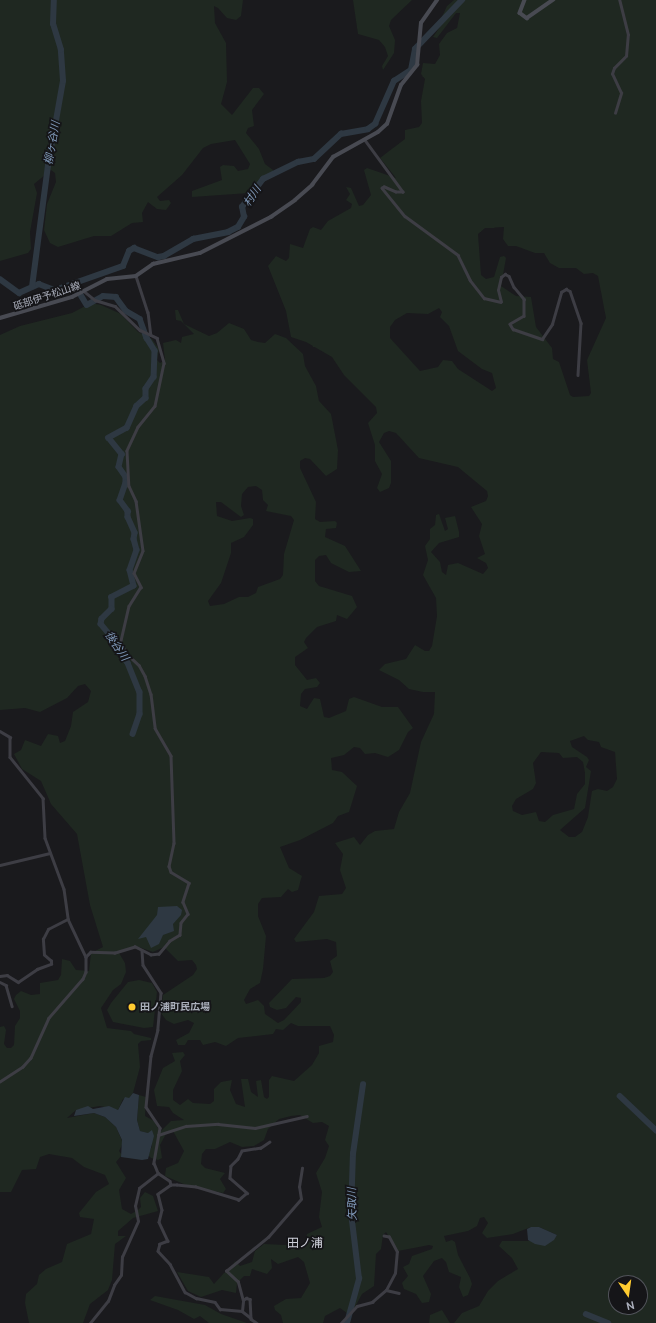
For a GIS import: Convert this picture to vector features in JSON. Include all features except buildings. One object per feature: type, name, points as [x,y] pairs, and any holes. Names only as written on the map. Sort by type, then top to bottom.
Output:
[{"type":"main road","points":[[136,276],[153,264],[211,249],[271,217],[305,192],[332,157],[365,140],[387,124],[401,85],[417,65],[421,23],[437,0]]},
{"type":"main road","points":[[525,0],[520,13],[527,18],[554,0]]},
{"type":"main road","name":"砥部伊予松山線","points":[[0,318],[39,308],[85,292],[112,277],[136,276]]},
{"type":"street","points":[[615,114],[622,94],[612,74],[614,68],[626,56],[628,35],[619,0]]},
{"type":"street","points":[[365,140],[403,192],[396,192],[384,186],[382,188],[405,216],[458,255],[480,294],[488,300],[500,303],[498,290],[502,277],[505,274],[509,276],[514,287],[524,299],[524,316],[510,324],[513,329],[542,339],[552,324],[562,292],[566,288],[570,291],[581,323],[578,375]]},
{"type":"street","points":[[136,276],[148,312],[151,335]]},
{"type":"street","points":[[85,292],[95,300],[115,306],[140,330],[159,341],[165,367],[155,406],[138,427],[127,451],[129,486],[136,501],[143,551],[134,574],[141,588],[129,606],[121,642],[126,653],[139,665],[144,676],[151,694],[155,728],[171,756],[174,844],[169,866],[171,872],[189,884],[182,902],[188,914],[181,923],[180,935],[170,941],[159,954],[152,955],[135,947],[116,954],[91,952],[86,956]]},
{"type":"street","points":[[0,731],[10,737],[10,757],[43,798],[43,833],[64,889],[68,919],[86,956],[86,972],[83,979],[48,1018],[31,1058],[23,1067],[0,1082]]},
{"type":"street","points":[[0,865],[50,853]]},
{"type":"street","points":[[0,976],[7,976],[18,982],[37,968],[51,964],[51,961],[44,955],[43,939],[48,930],[68,919]]},
{"type":"street","points":[[142,951],[143,965],[161,993],[158,1030],[151,1056],[146,1108],[159,1124],[154,1163],[158,1173],[170,1181],[171,1185]]},
{"type":"street","points":[[0,982],[6,985],[12,1006]]},
{"type":"street","points":[[158,1134],[186,1126],[218,1124],[255,1128],[307,1116]]},
{"type":"street","points":[[257,1323],[242,1311],[220,1309],[215,1302],[187,1294],[170,1264],[160,1256],[160,1244],[167,1242],[168,1239],[159,1222],[162,1210],[158,1196],[171,1185],[196,1187],[239,1200],[247,1194],[230,1178],[230,1166],[238,1159],[242,1151],[261,1148],[270,1142]]},
{"type":"street","points":[[242,1311],[243,1301],[238,1282],[227,1274],[226,1271],[268,1237],[301,1199],[299,1187],[302,1168]]},
{"type":"street","points":[[90,1323],[108,1301],[115,1282],[121,1275],[122,1257],[138,1221],[135,1206],[139,1188],[158,1173]]},
{"type":"street","points":[[341,1323],[357,1306],[372,1302],[386,1290],[396,1271],[397,1252],[388,1237],[384,1236]]},
{"type":"street","points":[[386,1290],[399,1293]]},
{"type":"street","points":[[243,1301],[246,1298],[250,1299],[251,1319]]},
{"type":"shaded area","points":[[0,0],[243,0],[241,16],[236,20],[227,18],[218,8],[214,6],[215,23],[226,43],[227,82],[221,104],[232,115],[253,88],[259,88],[264,94],[252,110],[254,126],[248,128],[246,133],[259,149],[265,164],[273,170],[273,177],[259,181],[249,193],[192,197],[192,191],[222,180],[220,167],[223,165],[234,166],[238,171],[248,169],[250,164],[235,140],[211,144],[203,148],[182,175],[157,197],[160,201],[169,200],[171,203],[166,210],[157,209],[148,202],[142,213],[143,222],[132,223],[111,236],[94,236],[58,247],[50,243],[44,230],[47,204],[56,182],[55,173],[51,170],[34,184],[37,193],[30,232],[31,249],[28,253],[0,261]]},
{"type":"shaded area","points":[[353,0],[412,0],[391,20],[389,26],[395,40],[394,53],[383,70],[382,66],[388,56],[385,47],[379,40],[358,34]]},
{"type":"shaded area","points":[[454,0],[656,0],[656,1323],[454,1323],[462,1313],[479,1306],[488,1291],[498,1281],[518,1269],[512,1258],[499,1246],[502,1241],[552,1241],[557,1235],[539,1227],[531,1227],[513,1234],[487,1238],[482,1233],[488,1223],[484,1217],[480,1218],[477,1226],[468,1231],[444,1236],[446,1242],[452,1240],[455,1242],[458,1255],[472,1284],[468,1295],[463,1297],[459,1287],[461,1277],[449,1272],[446,1262],[442,1258],[434,1261],[423,1276],[431,1294],[429,1302],[422,1303],[416,1294],[404,1289],[402,1283],[408,1276],[403,1267],[409,1264],[412,1256],[432,1249],[433,1246],[429,1245],[398,1251],[386,1232],[383,1235],[381,1249],[376,1254],[374,1286],[362,1294],[354,1309],[347,1313],[340,1308],[325,1316],[323,1323],[283,1323],[281,1315],[275,1310],[274,1306],[286,1299],[301,1298],[310,1283],[304,1262],[298,1257],[278,1264],[271,1259],[272,1268],[267,1274],[252,1269],[250,1276],[244,1276],[237,1283],[236,1293],[222,1290],[201,1297],[188,1291],[177,1272],[209,1277],[214,1284],[224,1273],[229,1271],[235,1261],[240,1266],[252,1262],[255,1251],[264,1244],[304,1246],[307,1234],[322,1227],[319,1217],[322,1192],[316,1173],[325,1158],[329,1146],[325,1140],[329,1126],[322,1122],[313,1123],[300,1115],[291,1116],[279,1119],[268,1129],[264,1140],[254,1146],[242,1147],[230,1142],[215,1149],[206,1149],[202,1154],[201,1164],[205,1168],[225,1173],[220,1179],[226,1189],[223,1193],[186,1185],[165,1176],[166,1168],[178,1163],[184,1151],[173,1131],[166,1134],[160,1145],[162,1158],[158,1160],[151,1158],[148,1155],[152,1146],[148,1133],[140,1131],[137,1120],[139,1095],[146,1097],[145,1116],[154,1121],[160,1132],[171,1121],[184,1120],[173,1113],[169,1107],[157,1106],[154,1090],[163,1068],[175,1061],[172,1053],[183,1052],[185,1055],[180,1061],[182,1071],[173,1090],[173,1100],[180,1105],[188,1099],[193,1103],[210,1104],[214,1101],[214,1089],[221,1082],[232,1080],[230,1090],[236,1104],[245,1107],[241,1079],[248,1079],[251,1092],[258,1097],[256,1081],[261,1080],[264,1097],[267,1099],[269,1097],[269,1080],[272,1076],[294,1081],[312,1065],[319,1053],[319,1046],[333,1042],[334,1035],[330,1026],[298,1026],[291,1023],[283,1030],[276,1029],[273,1034],[238,1038],[226,1046],[215,1042],[203,1045],[200,1040],[188,1040],[185,1045],[178,1045],[176,1040],[189,1033],[194,1023],[188,1020],[174,1024],[166,1020],[161,1013],[163,995],[193,975],[197,969],[196,965],[192,960],[178,961],[164,947],[153,952],[136,946],[119,953],[125,963],[126,972],[121,984],[113,990],[101,1008],[107,1028],[131,1031],[134,1034],[151,1038],[151,1040],[141,1041],[138,1044],[140,1067],[133,1093],[129,1098],[123,1099],[118,1110],[100,1106],[76,1110],[67,1118],[94,1113],[105,1117],[116,1127],[123,1143],[119,1151],[122,1155],[116,1162],[126,1178],[119,1190],[122,1209],[131,1214],[138,1210],[141,1207],[140,1198],[145,1192],[153,1196],[158,1211],[133,1218],[118,1231],[118,1236],[126,1236],[115,1244],[112,1280],[108,1290],[90,1304],[83,1323],[29,1323],[25,1303],[26,1294],[37,1284],[39,1275],[46,1269],[62,1262],[67,1244],[91,1234],[94,1219],[80,1217],[79,1213],[96,1192],[109,1184],[105,1175],[84,1167],[72,1158],[49,1154],[40,1157],[36,1169],[22,1170],[11,1192],[0,1192],[0,1027],[4,1026],[6,1030],[4,1044],[7,1048],[11,1048],[14,1045],[15,1026],[20,1018],[20,1011],[14,999],[16,995],[21,991],[31,995],[40,994],[40,983],[58,980],[61,975],[62,959],[70,961],[76,970],[89,971],[91,953],[103,947],[90,905],[77,834],[51,804],[41,781],[22,769],[14,754],[21,750],[25,740],[41,746],[48,734],[58,736],[60,743],[65,741],[71,726],[73,712],[88,702],[91,691],[85,684],[78,686],[67,698],[40,712],[25,708],[0,710],[0,335],[20,326],[72,313],[91,303],[101,305],[121,314],[138,332],[152,339],[159,349],[157,360],[160,363],[165,360],[163,343],[176,340],[181,343],[182,337],[194,334],[184,324],[209,336],[217,333],[229,323],[244,329],[251,340],[258,342],[265,343],[275,334],[286,338],[303,354],[305,366],[316,386],[319,401],[331,414],[338,450],[337,469],[326,476],[310,459],[305,458],[300,461],[300,468],[316,502],[315,519],[320,522],[335,521],[337,523],[336,528],[326,529],[325,537],[345,546],[361,571],[349,572],[331,563],[326,555],[319,556],[315,560],[315,581],[319,586],[352,596],[357,607],[347,619],[337,615],[336,621],[317,627],[304,642],[308,648],[295,657],[295,665],[307,680],[316,678],[320,683],[317,687],[305,689],[301,694],[300,706],[307,709],[314,698],[320,699],[324,717],[329,718],[346,711],[349,699],[354,697],[382,707],[398,707],[413,728],[408,732],[399,750],[388,757],[375,753],[365,754],[360,748],[354,747],[344,755],[331,758],[332,770],[342,772],[357,786],[349,812],[338,816],[333,823],[300,840],[280,847],[289,868],[302,876],[298,890],[292,892],[288,889],[281,897],[262,898],[258,904],[258,916],[266,936],[263,969],[260,983],[250,989],[244,1000],[246,1004],[258,1000],[264,1006],[265,1014],[278,1023],[284,1020],[301,1002],[301,998],[296,997],[286,1008],[277,1010],[270,1007],[269,1003],[292,979],[324,978],[330,976],[333,972],[330,961],[337,956],[336,942],[327,939],[296,942],[294,939],[314,912],[319,896],[342,894],[346,888],[340,870],[343,854],[335,843],[354,837],[360,845],[368,835],[375,831],[394,829],[399,812],[410,793],[421,742],[434,714],[435,692],[423,692],[409,689],[399,680],[379,670],[385,664],[406,659],[415,645],[425,651],[429,651],[432,646],[437,616],[436,598],[423,575],[428,560],[425,546],[430,539],[430,529],[435,525],[436,515],[439,514],[445,531],[448,529],[445,518],[455,516],[459,537],[439,543],[431,552],[440,562],[442,572],[446,575],[448,565],[458,563],[483,574],[488,568],[486,563],[477,558],[485,554],[479,536],[482,524],[471,507],[486,501],[488,496],[487,491],[458,467],[419,458],[396,433],[389,431],[384,433],[379,442],[391,461],[391,483],[389,488],[380,492],[377,488],[382,474],[375,461],[375,445],[368,423],[377,413],[376,407],[344,375],[332,357],[306,342],[291,337],[286,311],[268,266],[276,256],[286,261],[289,258],[290,244],[303,248],[310,229],[313,227],[321,230],[328,221],[351,208],[352,204],[346,200],[350,194],[346,187],[351,188],[359,206],[363,205],[371,195],[364,170],[367,168],[396,178],[380,158],[405,139],[405,130],[419,127],[422,123],[421,101],[425,79],[421,74],[423,63],[435,64],[440,55],[439,44],[447,33],[457,28],[460,13],[456,13],[437,38],[433,37],[442,24],[441,19],[447,6]],"holes":[[[504,227],[503,239],[508,246],[516,246],[535,253],[544,253],[550,263],[559,268],[576,268],[584,274],[593,273],[598,276],[606,318],[587,360],[591,393],[589,396],[573,397],[570,395],[559,362],[553,359],[552,348],[536,327],[531,297],[516,296],[501,286],[506,258],[504,256],[500,257],[494,277],[486,279],[481,275],[478,234],[485,228]],[[439,308],[442,312],[440,317],[449,326],[458,351],[482,369],[492,373],[496,388],[492,391],[458,369],[452,361],[443,360],[438,367],[420,371],[390,338],[390,327],[395,320],[407,313],[428,314]],[[256,486],[262,490],[263,500],[268,505],[266,511],[291,516],[294,520],[284,554],[283,575],[280,579],[258,587],[256,593],[248,597],[239,597],[224,604],[210,606],[208,601],[221,583],[231,553],[231,543],[244,537],[253,525],[253,519],[250,518],[232,521],[217,516],[216,502],[221,502],[241,517],[244,515],[241,506],[242,494],[248,487]],[[584,736],[588,740],[599,742],[601,747],[615,752],[617,779],[613,787],[607,791],[598,789],[592,791],[588,817],[582,832],[575,837],[569,837],[560,830],[585,808],[591,771],[586,767],[589,760],[587,757],[572,747],[570,741]],[[541,752],[559,753],[563,758],[577,757],[583,762],[585,784],[577,794],[574,809],[553,815],[545,822],[539,821],[536,812],[522,815],[513,811],[512,806],[516,799],[533,789],[536,783],[533,763]]]},
{"type":"shaded area","points":[[175,310],[178,310],[184,324],[181,321],[176,320]]},
{"type":"shaded area","points":[[177,906],[182,910],[181,915],[173,924],[174,931],[163,935],[159,944],[151,948],[146,937],[138,939],[157,915],[158,907]]},
{"type":"shaded area","name":"田ノ浦町民広場","points":[[139,980],[152,983],[157,992],[153,1027],[144,1028],[113,1022],[107,1010],[111,1003],[128,982]]},
{"type":"shaded area","points":[[133,1093],[139,1095],[137,1120],[140,1131],[148,1133],[152,1130],[154,1136],[148,1159],[142,1160],[121,1157],[122,1140],[116,1127],[105,1117],[94,1113],[74,1116],[76,1110],[88,1106],[93,1109],[109,1106],[118,1110],[125,1097],[129,1098]]},
{"type":"shaded area","points":[[531,1227],[539,1227],[557,1235],[554,1240],[545,1246],[535,1244],[528,1240],[527,1229]]},
{"type":"shaded area","points":[[155,1296],[205,1305],[221,1314],[247,1323],[209,1323],[200,1316],[194,1319],[178,1310],[150,1300]]},
{"type":"shaded area","points":[[442,1310],[450,1323],[429,1323],[430,1315]]},
{"type":"waterway","name":"柳ヶ谷川","points":[[32,287],[48,166],[63,81],[61,50],[53,24],[54,0]]},
{"type":"waterway","name":"村川","points":[[0,279],[19,293],[39,284],[55,290],[123,266],[129,251],[134,248],[158,257],[164,256],[193,239],[228,232],[238,227],[244,217],[242,207],[263,179],[298,162],[314,159],[341,134],[368,129],[375,124],[394,81],[411,70],[415,49],[462,0]]},
{"type":"waterway","name":"後谷川","points":[[71,285],[78,290],[87,305],[103,296],[116,297],[126,311],[140,319],[147,338],[155,351],[154,377],[146,389],[146,398],[137,406],[127,428],[109,438],[122,454],[119,467],[126,477],[126,483],[120,500],[128,511],[128,517],[135,533],[134,539],[137,550],[130,570],[134,586],[112,597],[112,609],[102,619],[101,624],[112,637],[113,645],[128,663],[140,692],[140,714],[133,734]]},
{"type":"waterway","name":"矢取川","points":[[347,1323],[359,1279],[351,1213],[353,1154],[363,1085]]},
{"type":"waterway","points":[[620,1096],[656,1130]]},
{"type":"waterway","points":[[586,1314],[608,1323]]},
{"type":"place","name":"田ノ浦町民広場","points":[[132,1007]]},
{"type":"district","name":"田ノ浦","points":[[305,1243]]}]
